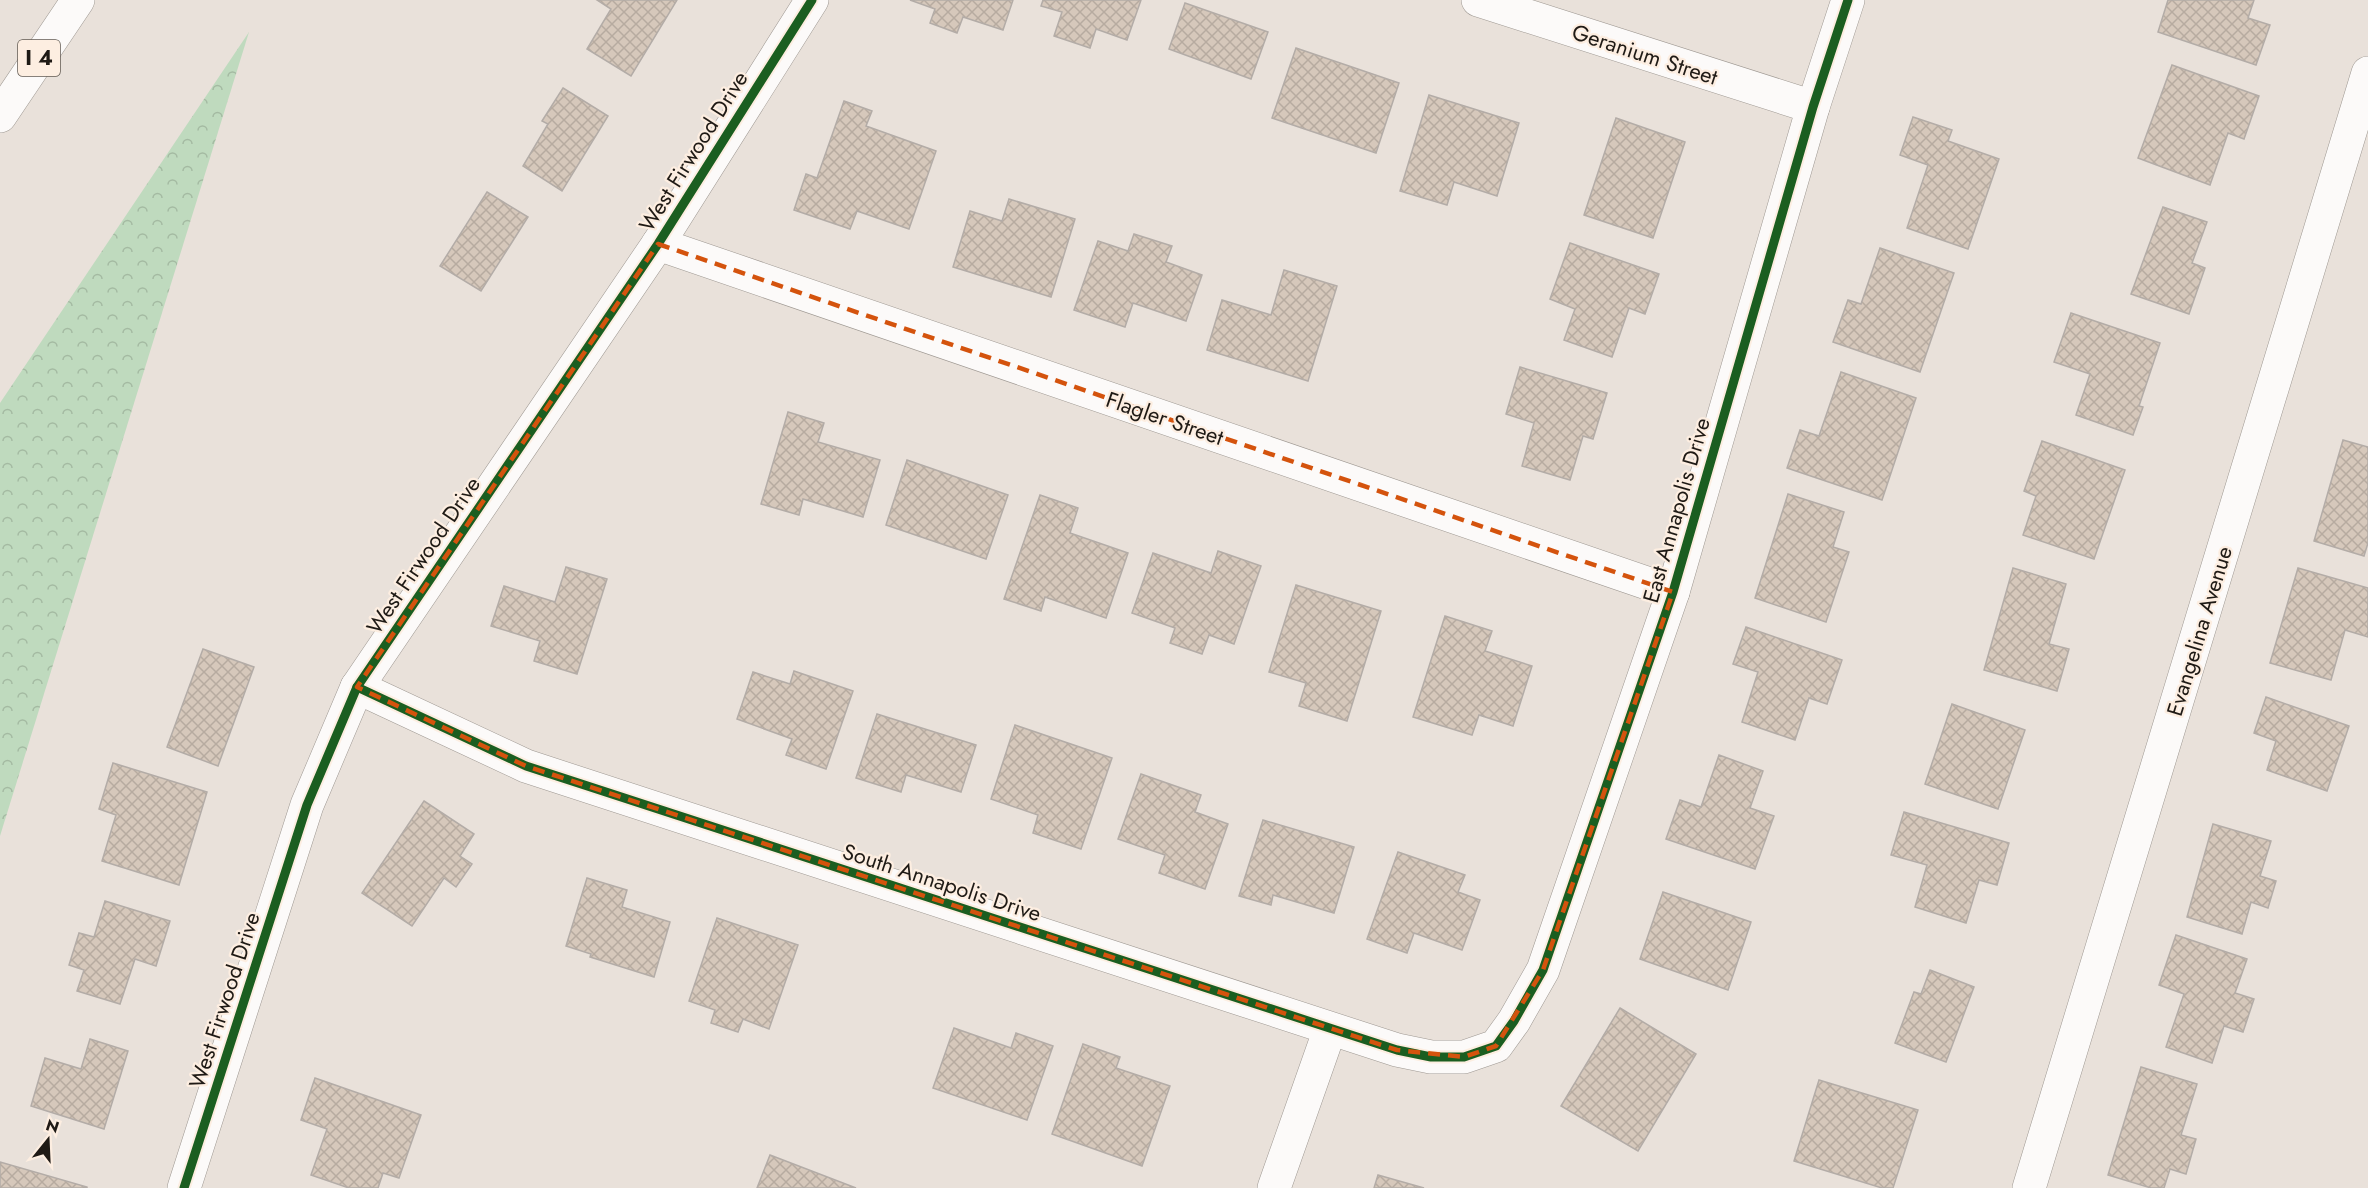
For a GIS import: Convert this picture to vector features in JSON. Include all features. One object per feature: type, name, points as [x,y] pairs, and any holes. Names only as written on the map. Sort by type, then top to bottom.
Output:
[{"type":"main road","name":"I 4","points":[[0,116],[78,0]]},
{"type":"main road","name":"West Firwood Drive","points":[[184,1188],[307,805],[357,687],[658,244],[812,0]]},
{"type":"main road","name":"Geranium Street","points":[[1478,0],[1813,107]]},
{"type":"main road","name":"East Annapolis Drive","points":[[1514,1021],[1543,970],[1673,592],[1813,107],[1848,0]]},
{"type":"main road","name":"Evangelina Avenue","points":[[2029,1188],[2368,73]]},
{"type":"main road","name":"Flagler Street","points":[[658,244],[1673,592]]},
{"type":"main road","name":"South Annapolis Drive","points":[[357,687],[526,766],[1396,1050],[1431,1057],[1464,1057],[1496,1046],[1514,1021]]},
{"type":"main road","points":[[1274,1188],[1330,1029]]},
{"type":"highlighted area","points":[[658,244],[1673,592],[1543,970],[1496,1046],[1464,1057],[1397,1050],[526,766],[357,687]]},
{"type":"green space","points":[[249,32],[0,836],[0,403]]},
{"type":"building","points":[[597,0],[677,0],[631,76],[587,49],[611,9]]},
{"type":"building","points":[[910,0],[1013,0],[1003,30],[963,17],[957,33],[930,23],[935,9]]},
{"type":"building","points":[[1043,0],[1141,0],[1127,40],[1096,29],[1090,48],[1054,36],[1062,12],[1041,6]]},
{"type":"building","points":[[2168,0],[2254,0],[2248,18],[2270,25],[2256,65],[2158,32]]},
{"type":"building","points":[[1185,3],[1268,32],[1251,79],[1169,49]]},
{"type":"building","points":[[1296,48],[1399,83],[1376,153],[1272,118]]},
{"type":"building","points":[[2172,65],[2259,96],[2244,139],[2228,133],[2210,185],[2138,158]]},
{"type":"building","points":[[563,88],[608,116],[562,191],[523,166],[548,124],[542,121]]},
{"type":"building","points":[[1429,95],[1519,123],[1497,196],[1454,182],[1447,205],[1400,191]]},
{"type":"building","points":[[844,101],[872,111],[866,126],[936,151],[909,229],[857,211],[850,229],[794,210],[806,174],[817,178]]},
{"type":"building","points":[[1913,117],[1952,130],[1948,141],[1999,159],[1968,249],[1907,228],[1928,165],[1900,155]]},
{"type":"building","points":[[1616,118],[1685,142],[1653,238],[1584,215]]},
{"type":"building","points":[[487,192],[528,217],[481,291],[440,266]]},
{"type":"building","points":[[1009,199],[1075,219],[1051,297],[953,267],[970,211],[1002,221]]},
{"type":"building","points":[[2163,207],[2207,222],[2192,263],[2205,268],[2189,314],[2131,294]]},
{"type":"building","points":[[1134,234],[1172,246],[1166,262],[1202,275],[1186,321],[1133,303],[1125,327],[1074,310],[1098,241],[1128,251]]},
{"type":"building","points":[[1570,243],[1659,274],[1645,314],[1629,308],[1612,357],[1564,340],[1575,309],[1550,299]]},
{"type":"building","points":[[1880,248],[1954,273],[1920,372],[1833,342],[1848,300],[1861,304]]},
{"type":"building","points":[[1284,270],[1337,286],[1308,381],[1207,350],[1222,300],[1271,315]]},
{"type":"building","points":[[2071,313],[2160,343],[2139,406],[2143,407],[2133,435],[2076,415],[2090,374],[2054,362]]},
{"type":"building","points":[[1520,367],[1607,393],[1593,439],[1583,436],[1570,480],[1522,466],[1534,423],[1506,414]]},
{"type":"building","points":[[1841,372],[1916,398],[1882,500],[1787,468],[1800,430],[1819,436]]},
{"type":"building","points":[[788,412],[824,423],[818,442],[880,460],[863,517],[803,499],[799,515],[761,504]]},
{"type":"building","points":[[2343,440],[2368,447],[2368,543],[2364,556],[2314,541]]},
{"type":"building","points":[[2042,441],[2125,470],[2094,559],[2023,535],[2036,496],[2024,491]]},
{"type":"building","points":[[907,460],[1008,495],[986,559],[886,525]]},
{"type":"building","points":[[1788,494],[1844,512],[1833,547],[1849,552],[1826,622],[1755,598]]},
{"type":"building","points":[[1040,495],[1078,508],[1070,533],[1128,553],[1106,618],[1045,597],[1041,611],[1004,599]]},
{"type":"building","points":[[1218,551],[1261,566],[1234,644],[1209,635],[1202,654],[1170,643],[1175,628],[1132,613],[1153,553],[1211,573]]},
{"type":"building","points":[[566,567],[607,579],[577,674],[534,661],[540,641],[491,626],[504,586],[555,602]]},
{"type":"building","points":[[2013,568],[2066,584],[2049,644],[2069,649],[2057,691],[1984,670]]},
{"type":"building","points":[[2298,568],[2368,588],[2368,637],[2345,630],[2331,680],[2270,663]]},
{"type":"building","points":[[1296,585],[1381,611],[1347,721],[1299,706],[1306,683],[1269,672]]},
{"type":"building","points":[[1445,616],[1492,631],[1485,651],[1532,666],[1513,726],[1479,715],[1472,735],[1413,717]]},
{"type":"building","points":[[1746,627],[1842,660],[1827,704],[1809,698],[1795,740],[1742,722],[1758,672],[1733,664]]},
{"type":"building","points":[[203,649],[254,667],[218,766],[167,747]]},
{"type":"building","points":[[794,671],[853,691],[826,769],[786,755],[792,739],[737,719],[753,672],[790,684]]},
{"type":"building","points":[[2266,697],[2349,726],[2327,791],[2267,770],[2276,741],[2254,733]]},
{"type":"building","points":[[1952,704],[2025,730],[1998,809],[1925,784]]},
{"type":"building","points":[[877,714],[976,745],[961,792],[906,775],[901,792],[856,778]]},
{"type":"building","points":[[1015,725],[1112,758],[1081,849],[1033,833],[1038,815],[991,799]]},
{"type":"building","points":[[1719,755],[1763,771],[1750,808],[1774,816],[1755,869],[1666,839],[1680,800],[1701,807]]},
{"type":"building","points":[[113,763],[207,792],[179,885],[102,861],[116,815],[99,809]]},
{"type":"building","points":[[1141,774],[1201,795],[1195,812],[1228,824],[1205,889],[1159,873],[1165,855],[1118,839]]},
{"type":"building","points":[[424,801],[474,834],[460,856],[472,864],[456,887],[444,878],[412,926],[362,893]]},
{"type":"building","points":[[1904,812],[2009,843],[1997,885],[1979,880],[1966,923],[1915,907],[1927,865],[1891,855]]},
{"type":"building","points":[[1263,820],[1354,847],[1334,913],[1273,895],[1271,905],[1239,896]]},
{"type":"building","points":[[2213,824],[2271,841],[2260,876],[2276,881],[2268,908],[2251,902],[2242,934],[2187,917]]},
{"type":"building","points":[[1398,852],[1465,875],[1458,892],[1480,900],[1462,950],[1414,933],[1407,953],[1367,939]]},
{"type":"building","points":[[587,878],[627,890],[622,907],[670,922],[654,977],[590,957],[591,954],[566,946]]},
{"type":"building","points":[[1663,892],[1751,922],[1728,990],[1640,959]]},
{"type":"building","points":[[105,901],[170,921],[156,966],[135,959],[120,1004],[77,991],[84,970],[69,965],[79,933],[94,937]]},
{"type":"building","points":[[717,918],[798,945],[769,1029],[743,1019],[738,1032],[711,1023],[715,1010],[689,1001]]},
{"type":"building","points":[[2176,935],[2247,959],[2235,993],[2254,999],[2243,1032],[2224,1026],[2212,1063],[2166,1047],[2184,994],[2159,985]]},
{"type":"building","points":[[1930,970],[1974,987],[1946,1062],[1895,1043],[1914,992],[1921,994]]},
{"type":"building","points":[[1620,1008],[1696,1054],[1638,1151],[1561,1106]]},
{"type":"building","points":[[954,1028],[1011,1048],[1016,1033],[1053,1046],[1027,1120],[933,1088]]},
{"type":"building","points":[[90,1039],[128,1051],[104,1129],[31,1106],[45,1058],[81,1069]]},
{"type":"building","points":[[1083,1044],[1120,1057],[1116,1068],[1170,1086],[1142,1166],[1052,1134]]},
{"type":"building","points":[[2141,1067],[2197,1084],[2181,1135],[2196,1139],[2186,1174],[2170,1169],[2164,1188],[2151,1188],[2108,1175]]},
{"type":"building","points":[[315,1078],[421,1115],[399,1178],[383,1173],[378,1188],[349,1188],[311,1175],[327,1129],[301,1120]]},
{"type":"building","points":[[1819,1080],[1918,1110],[1893,1188],[1882,1188],[1794,1161]]},
{"type":"building","points":[[770,1155],[856,1188],[757,1188]]},
{"type":"building","points":[[0,1162],[87,1187],[87,1188],[0,1188]]},
{"type":"building","points":[[1378,1175],[1424,1188],[1374,1188]]},
{"type":"cycle path","points":[[184,1188],[307,805],[357,687],[658,244],[812,0]]},
{"type":"cycle path","points":[[357,687],[526,766],[1397,1050],[1431,1057],[1464,1057],[1496,1046],[1514,1021],[1543,970],[1673,592],[1813,107],[1848,0]]}]
